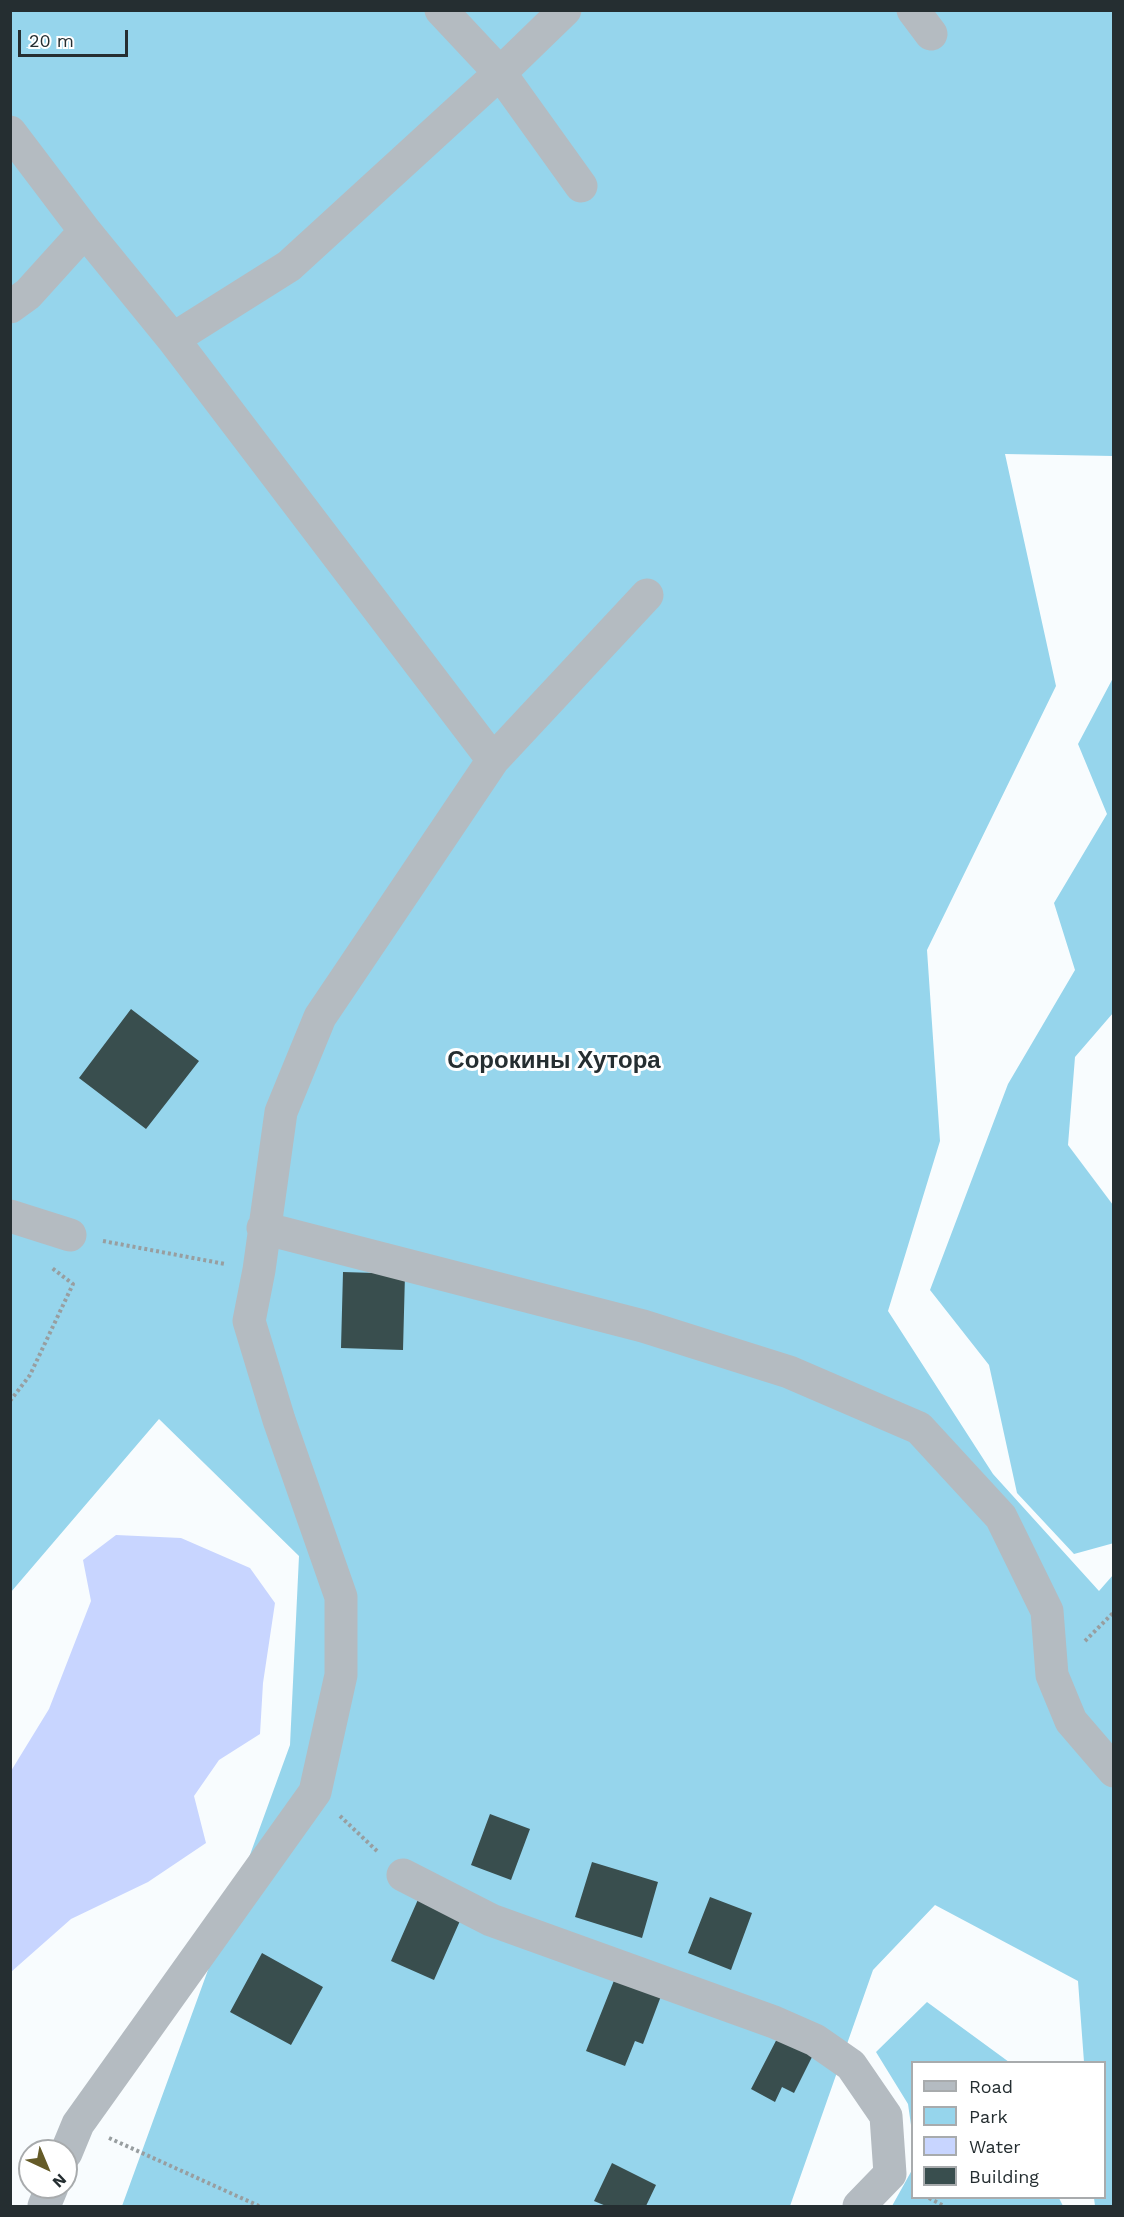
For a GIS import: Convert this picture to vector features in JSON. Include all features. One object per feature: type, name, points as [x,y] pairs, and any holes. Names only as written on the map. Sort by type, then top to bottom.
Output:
[{"type":"street","points":[[441,10],[500,73],[581,186]]},
{"type":"street","points":[[173,339],[289,266],[500,73],[565,10]]},
{"type":"street","points":[[10,132],[85,231],[173,339],[493,760]]},
{"type":"street","points":[[10,307],[28,294],[85,231]]},
{"type":"street","points":[[72,2139],[315,1792],[341,1675],[341,1597],[279,1420],[249,1321],[259,1270],[263,1228],[281,1112],[320,1017],[493,760],[647,595]]},
{"type":"street","points":[[10,1216],[70,1235]]},
{"type":"street","points":[[263,1228],[644,1326],[789,1372],[919,1428],[1001,1517],[1047,1611],[1052,1675],[1071,1721],[1113,1771]]},
{"type":"street","points":[[403,1875],[490,1920],[774,2022],[815,2040],[851,2065],[886,2116],[890,2174],[859,2206]]},
{"type":"path","points":[[70,1235],[259,1270]]},
{"type":"path","points":[[10,1401],[30,1374],[73,1284],[46,1264]]},
{"type":"path","points":[[315,1792],[403,1875]]},
{"type":"path","points":[[78,2141],[259,2206]]},
{"type":"green space","points":[[11,11],[1113,11],[1113,456],[1005,454],[1056,686],[927,950],[940,1141],[888,1311],[993,1474],[1099,1591],[1113,1575],[1113,2206],[1095,2206],[1094,2199],[1106,2199],[1106,2061],[1084,2061],[1078,1981],[935,1905],[873,1970],[790,2206],[122,2206],[290,1745],[299,1556],[159,1419],[11,1592]]},
{"type":"green space","points":[[1113,678],[1113,1013],[1075,1057],[1068,1145],[1113,1205],[1114,1543],[1074,1554],[1017,1493],[989,1365],[930,1290],[1008,1084],[1075,970],[1054,903],[1107,814],[1078,744]]},
{"type":"green space","points":[[927,2002],[1008,2061],[911,2061],[911,2125],[908,2104],[876,2052]]},
{"type":"green space","points":[[911,2172],[911,2199],[1060,2199],[1063,2206],[892,2206]]},
{"type":"water","points":[[116,1535],[181,1538],[250,1568],[275,1603],[263,1683],[260,1734],[219,1760],[194,1796],[206,1843],[148,1882],[71,1919],[11,1972],[11,1771],[49,1709],[91,1601],[83,1560]]},
{"type":"building","points":[[131,1009],[199,1061],[146,1129],[79,1078]]},
{"type":"building","points":[[343,1272],[405,1274],[403,1350],[341,1348]]},
{"type":"building","points":[[490,1814],[530,1829],[511,1880],[471,1865]]},
{"type":"building","points":[[592,1862],[658,1882],[642,1938],[575,1917]]},
{"type":"building","points":[[420,1895],[463,1914],[434,1980],[391,1961]]},
{"type":"building","points":[[710,1897],[752,1913],[731,1970],[688,1953]]},
{"type":"building","points":[[262,1953],[323,1987],[291,2045],[230,2012]]},
{"type":"building","points":[[615,1978],[661,1996],[643,2044],[635,2041],[625,2066],[586,2051]]},
{"type":"building","points":[[781,2031],[816,2049],[794,2093],[782,2087],[775,2102],[751,2089]]},
{"type":"building","points":[[612,2163],[656,2185],[646,2206],[606,2206],[594,2201]]},
{"type":"district","name":"Сорокины Хутора","points":[[554,1061]]}]
